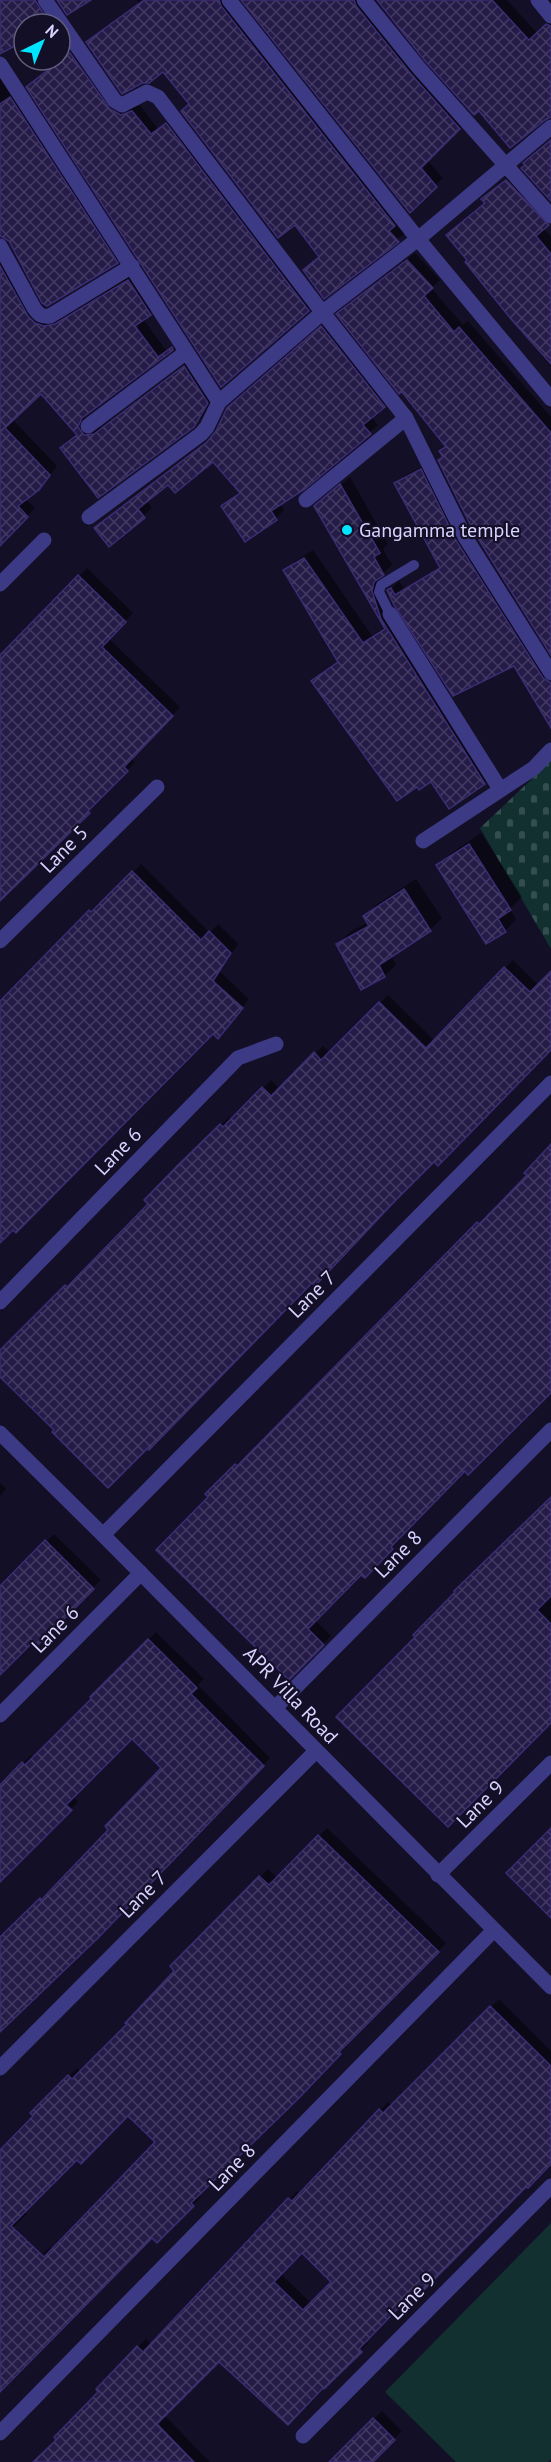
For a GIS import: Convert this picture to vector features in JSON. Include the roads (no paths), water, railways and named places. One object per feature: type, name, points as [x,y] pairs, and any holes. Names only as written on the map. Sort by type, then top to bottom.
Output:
[{"type":"street","points":[[45,0],[115,101],[122,105],[147,92],[158,97],[406,418],[465,537],[551,673]]},
{"type":"street","points":[[229,0],[418,239],[551,399]]},
{"type":"street","points":[[363,0],[419,68],[551,216]]},
{"type":"street","points":[[538,0],[551,16]]},
{"type":"street","points":[[0,64],[132,266],[185,353],[219,402]]},
{"type":"street","points":[[89,517],[201,434],[219,402],[323,312],[418,239],[551,127]]},
{"type":"street","points":[[0,246],[34,308],[43,317],[50,316],[132,266]]},
{"type":"street","points":[[88,426],[185,353]]},
{"type":"street","points":[[306,500],[406,418]]},
{"type":"street","points":[[0,584],[44,540]]},
{"type":"street","points":[[390,614],[500,789]]},
{"type":"street","points":[[423,841],[534,768],[551,750]]},
{"type":"street","name":"Lane 5","points":[[0,942],[157,787]]},
{"type":"street","name":"Lane 6","points":[[0,1302],[238,1058],[276,1044]]},
{"type":"street","name":"Lane 7","points":[[103,1535],[551,1083]]},
{"type":"street","name":"Lane 8","points":[[275,1708],[551,1430]]},
{"type":"street","name":"APR Villa Road","points":[[0,1433],[551,1987]]},
{"type":"street","name":"Lane 6","points":[[0,1714],[141,1573]]},
{"type":"street","name":"Lane 7","points":[[0,2068],[316,1751]]},
{"type":"street","name":"Lane 9","points":[[438,1875],[551,1763]]},
{"type":"street","name":"Lane 8","points":[[0,2433],[494,1930]]},
{"type":"street","name":"Lane 9","points":[[303,2436],[551,2186]]},
{"type":"lane","points":[[390,614],[379,592],[381,585],[414,565]]},
{"type":"place","name":"Gangamma temple","points":[[347,530]]}]
